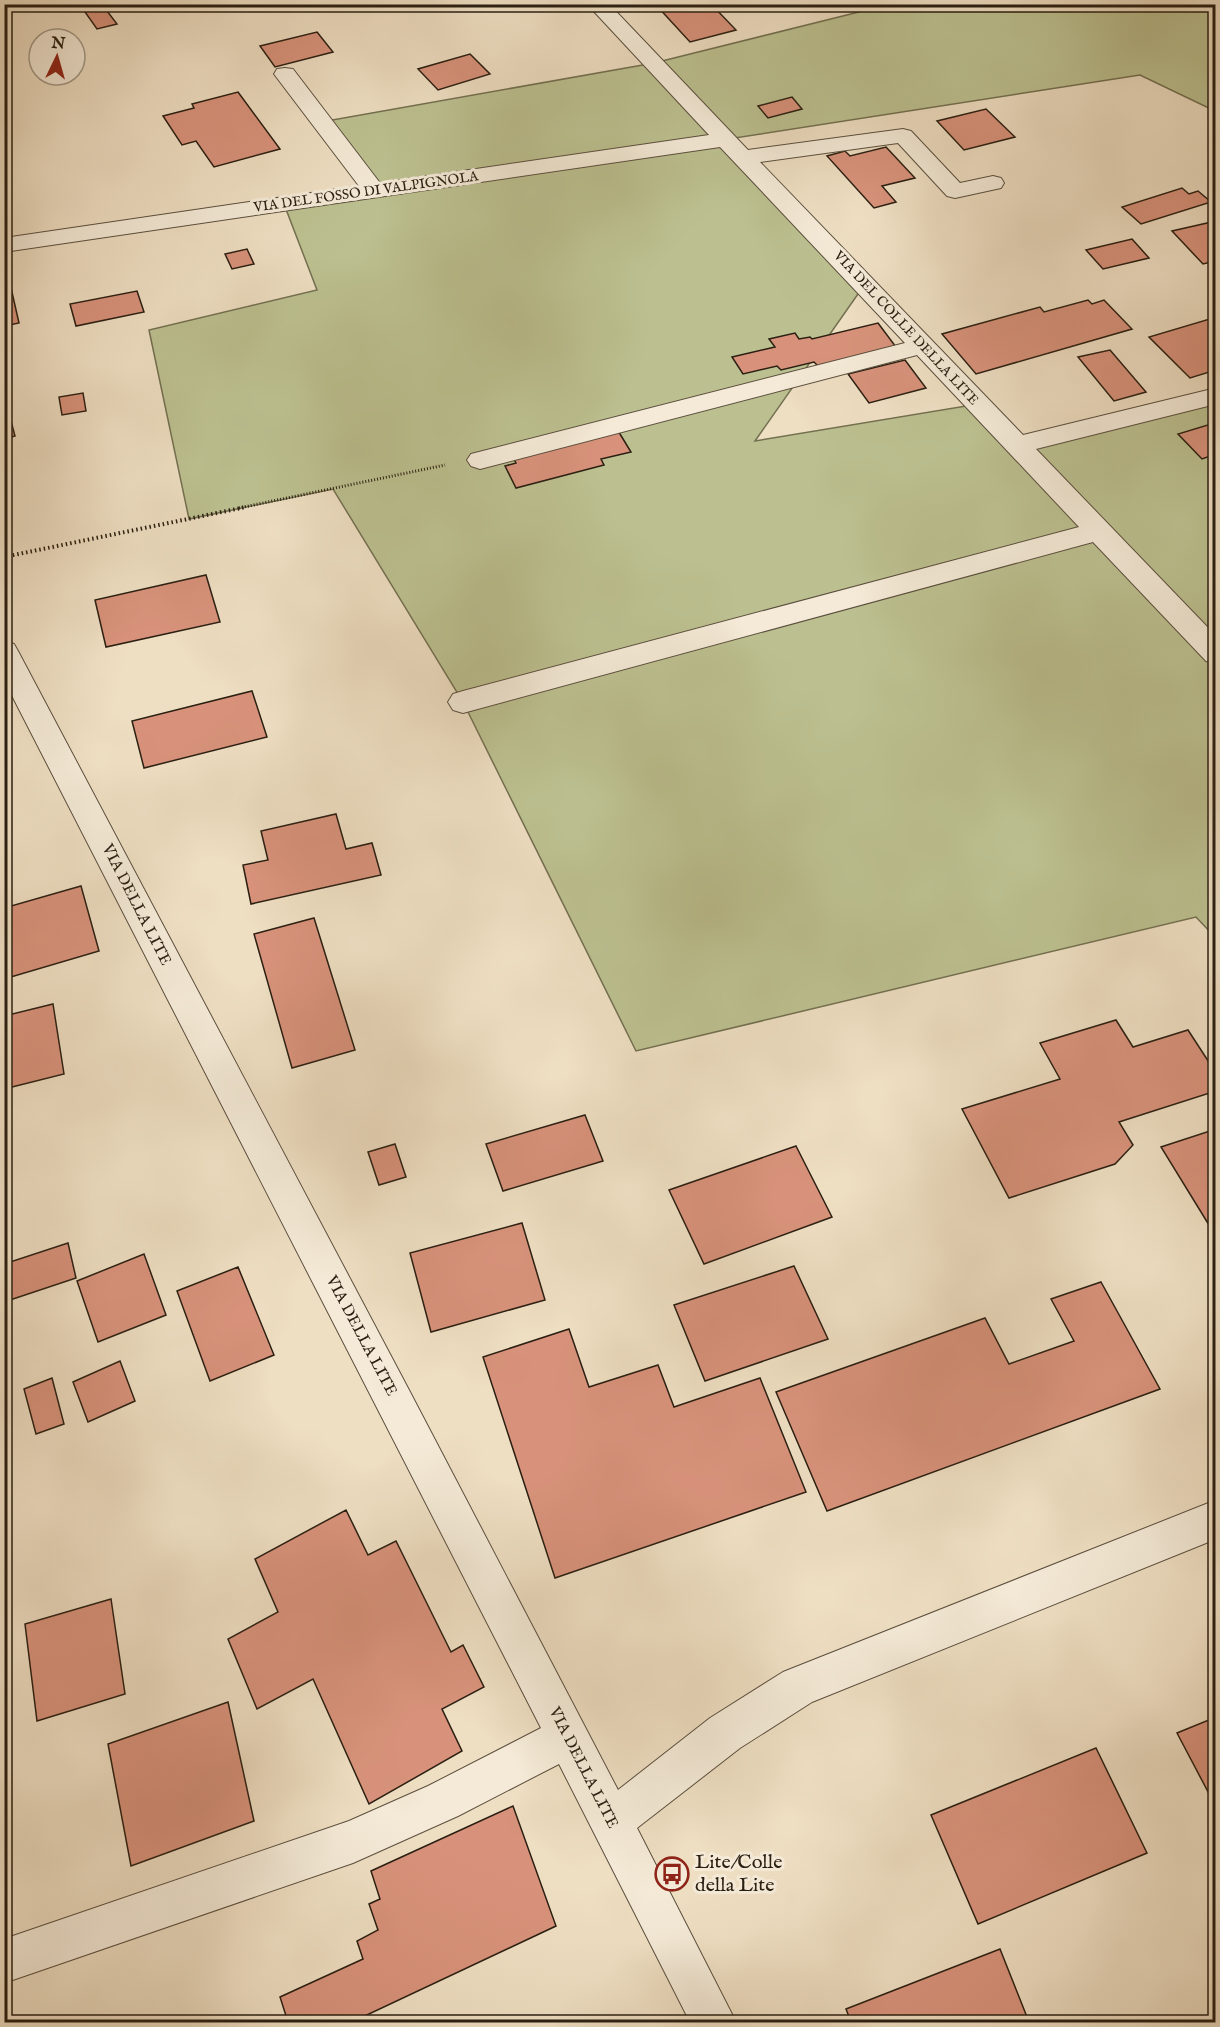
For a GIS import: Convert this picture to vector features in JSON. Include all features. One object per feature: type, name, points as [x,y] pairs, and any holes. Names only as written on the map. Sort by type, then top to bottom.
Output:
[{"type":"street","name":"VIA DEL COLLE DELLA LITE","points":[[597,4],[1215,653]]},
{"type":"street","points":[[285,74],[374,191]]},
{"type":"street","points":[[744,158],[903,136],[955,191],[993,183]]},
{"type":"street","name":"VIA DEL FOSSO DI VALPIGNOLA","points":[[4,245],[727,139]]},
{"type":"street","points":[[480,460],[923,346]]},
{"type":"street","points":[[1017,445],[1215,396]]},
{"type":"street","points":[[463,702],[1098,531]]},
{"type":"street","name":"VIA DELLA LITE","points":[[4,651],[714,2022]]},
{"type":"street","points":[[611,1822],[730,1730],[789,1692],[1215,1520]]},
{"type":"street","points":[[4,1961],[353,1841],[442,1801],[567,1737]]},
{"type":"path","points":[[4,557],[445,465]]},
{"type":"green space","points":[[881,5],[1215,5],[1215,111],[1140,75],[728,139],[865,284],[755,441],[978,404],[1017,445],[1215,396],[1215,937],[1196,917],[636,1051],[463,702],[333,489],[189,519],[149,330],[317,290],[284,204],[373,191],[321,122],[654,63],[883,6]]},
{"type":"building","points":[[711,4],[736,30],[690,42],[657,6]]},
{"type":"building","points":[[104,7],[117,24],[97,29],[85,12]]},
{"type":"building","points":[[317,32],[333,52],[275,67],[260,46]]},
{"type":"building","points":[[470,54],[490,74],[438,90],[418,69]]},
{"type":"building","points":[[238,92],[280,149],[214,167],[196,141],[182,145],[163,116],[194,108],[192,104]]},
{"type":"building","points":[[792,97],[802,109],[768,118],[758,106]]},
{"type":"building","points":[[986,109],[1015,137],[964,150],[937,121]]},
{"type":"building","points":[[886,147],[915,178],[882,186],[896,202],[874,208],[827,156],[845,151],[850,156]]},
{"type":"building","points":[[1182,188],[1189,194],[1198,191],[1211,202],[1141,224],[1122,207]]},
{"type":"building","points":[[1216,221],[1216,261],[1203,264],[1172,231]]},
{"type":"building","points":[[1132,239],[1149,258],[1103,269],[1086,250]]},
{"type":"building","points":[[247,249],[254,264],[232,269],[225,254]]},
{"type":"building","points":[[6,266],[19,323],[4,326],[4,267]]},
{"type":"building","points":[[137,291],[144,312],[76,326],[70,304]]},
{"type":"building","points":[[1088,300],[1092,304],[1104,300],[1132,329],[976,374],[942,334],[1040,307],[1044,312]]},
{"type":"building","points":[[1213,318],[1216,320],[1216,370],[1190,378],[1149,337]]},
{"type":"building","points":[[878,323],[896,347],[818,366],[814,362],[781,370],[777,366],[743,374],[732,357],[775,347],[769,339],[795,333],[799,339],[810,337],[812,339]]},
{"type":"building","points":[[1110,350],[1146,392],[1114,401],[1078,357]]},
{"type":"building","points":[[905,360],[926,388],[869,403],[848,374]]},
{"type":"building","points":[[83,393],[86,411],[62,415],[59,397]]},
{"type":"building","points":[[4,395],[15,436],[4,439]]},
{"type":"building","points":[[1211,424],[1216,429],[1216,454],[1202,459],[1178,434]]},
{"type":"building","points":[[617,429],[631,452],[601,459],[604,465],[516,488],[505,466],[516,463],[512,456]]},
{"type":"building","points":[[206,575],[220,622],[106,647],[95,600]]},
{"type":"building","points":[[252,691],[267,737],[144,768],[132,721]]},
{"type":"building","points":[[336,814],[346,849],[372,843],[381,875],[251,904],[243,865],[268,860],[261,831]]},
{"type":"building","points":[[81,886],[99,951],[4,979],[4,908]]},
{"type":"building","points":[[314,918],[355,1050],[292,1068],[254,934]]},
{"type":"building","points":[[53,1004],[64,1074],[4,1089],[4,1016]]},
{"type":"building","points":[[1116,1020],[1133,1047],[1188,1030],[1216,1073],[1216,1091],[1119,1122],[1133,1145],[1115,1164],[1009,1198],[962,1109],[1060,1079],[1040,1043]]},
{"type":"building","points":[[585,1115],[603,1161],[503,1191],[486,1144]]},
{"type":"building","points":[[1216,1129],[1216,1223],[1209,1225],[1161,1147]]},
{"type":"building","points":[[395,1144],[406,1177],[379,1185],[368,1152]]},
{"type":"building","points":[[796,1146],[832,1217],[704,1264],[669,1190]]},
{"type":"building","points":[[522,1223],[545,1300],[431,1332],[410,1253]]},
{"type":"building","points":[[68,1243],[76,1278],[7,1301],[4,1289],[4,1264]]},
{"type":"building","points":[[144,1254],[166,1315],[98,1342],[77,1281]]},
{"type":"building","points":[[794,1266],[828,1339],[705,1381],[674,1305]]},
{"type":"building","points":[[238,1267],[274,1355],[210,1381],[177,1291]]},
{"type":"building","points":[[1101,1282],[1160,1389],[827,1511],[776,1392],[985,1318],[1009,1364],[1074,1341],[1051,1299]]},
{"type":"building","points":[[569,1329],[589,1387],[658,1365],[674,1407],[760,1378],[806,1492],[555,1578],[483,1357]]},
{"type":"building","points":[[120,1361],[135,1401],[88,1422],[73,1382]]},
{"type":"building","points":[[52,1378],[64,1424],[36,1434],[24,1389]]},
{"type":"building","points":[[346,1510],[368,1555],[396,1541],[451,1652],[463,1645],[484,1687],[442,1709],[462,1751],[369,1804],[313,1679],[257,1709],[228,1639],[278,1612],[255,1559]]},
{"type":"building","points":[[111,1599],[125,1694],[37,1721],[25,1624]]},
{"type":"building","points":[[228,1702],[254,1821],[131,1866],[108,1744]]},
{"type":"building","points":[[1216,1717],[1216,1807],[1177,1733]]},
{"type":"building","points":[[1096,1748],[1147,1853],[978,1924],[931,1815]]},
{"type":"building","points":[[513,1806],[556,1926],[352,2022],[288,2022],[280,1997],[363,1959],[357,1941],[378,1930],[369,1904],[380,1899],[371,1871]]},
{"type":"building","points":[[1000,1949],[1029,2022],[851,2022],[846,2009]]},
{"type":"place","name":"Lite/Colle della Lite","points":[[672,1874]]}]
